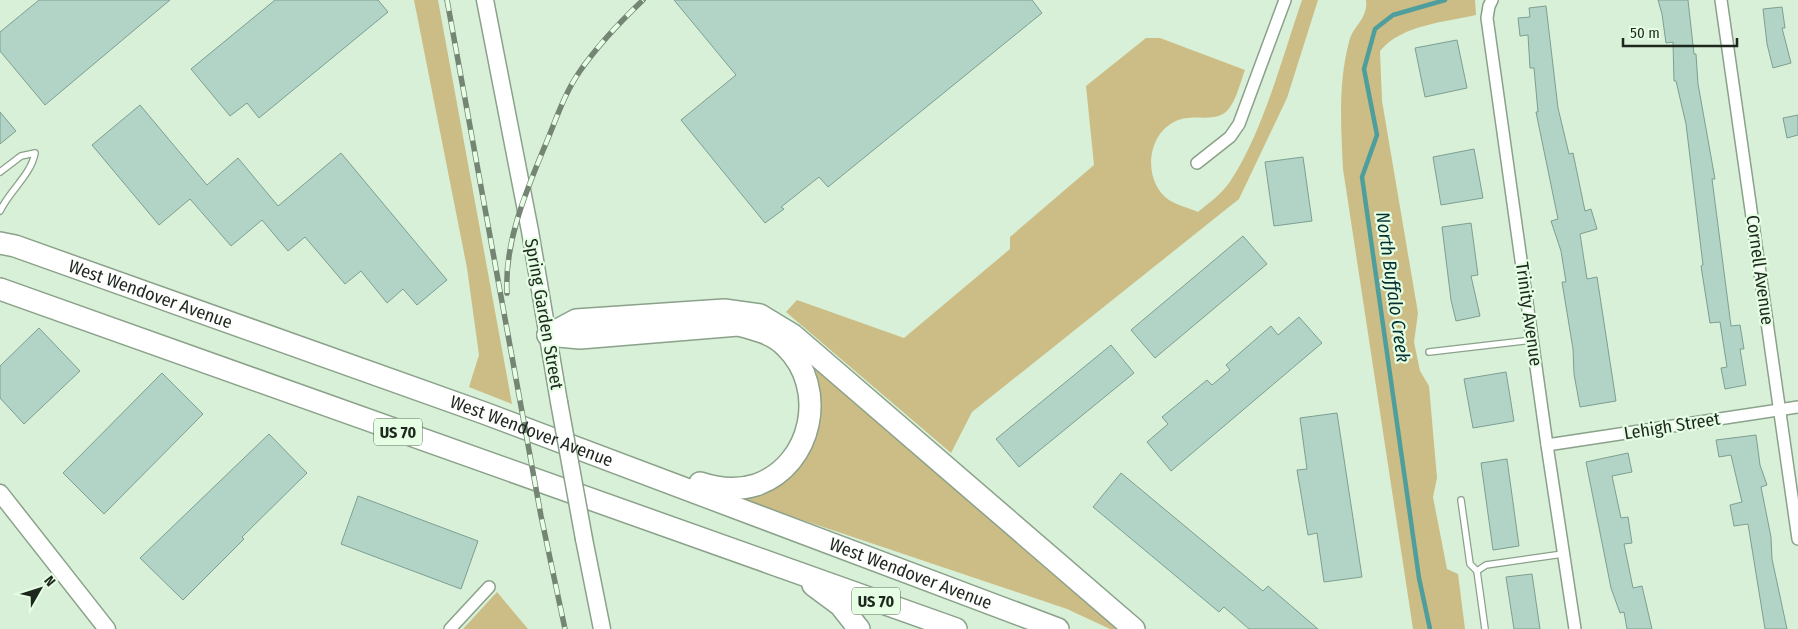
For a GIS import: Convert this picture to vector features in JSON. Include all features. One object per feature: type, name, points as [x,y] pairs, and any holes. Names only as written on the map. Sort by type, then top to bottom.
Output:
[{"type":"highway","name":"West Wendover Avenue","points":[[0,243],[25,249],[484,413],[1058,629]]},
{"type":"highway","name":"West Wendover Avenue","points":[[0,289],[956,629]]},
{"type":"highway","points":[[548,335],[576,320],[724,310],[760,315],[794,335],[1134,629]]},
{"type":"highway","points":[[484,413],[694,482],[712,487],[733,489],[756,485],[781,470],[797,451],[808,428],[812,397],[803,371],[786,346],[757,329],[738,325],[722,325],[580,338],[548,335]]},
{"type":"highway","points":[[797,573],[840,605],[859,629]]},
{"type":"main road","name":"Spring Garden Street","points":[[485,0],[602,629]]},
{"type":"main road","points":[[0,493],[107,629]]},
{"type":"street","points":[[1197,163],[1230,137],[1239,124],[1285,0]]},
{"type":"street","name":"Trinity Avenue","points":[[1492,0],[1487,18],[1575,629]]},
{"type":"street","name":"Cornell Avenue","points":[[1721,0],[1798,539]]},
{"type":"street","name":"Lehigh Street","points":[[1547,445],[1798,407]]},
{"type":"street","points":[[450,629],[488,587]]},
{"type":"lane","points":[[0,172],[21,156],[35,153],[32,165],[6,197],[0,211]]},
{"type":"lane","points":[[1429,352],[1532,340]]},
{"type":"lane","points":[[1460,500],[1470,564],[1477,571],[1485,629]]},
{"type":"lane","points":[[1477,571],[1486,565],[1563,554]]},
{"type":"shaded area","points":[[414,0],[438,0],[512,404],[469,387],[479,355],[467,268]]},
{"type":"shaded area","points":[[1302,0],[1318,0],[1287,98],[1239,199],[972,412],[951,453],[786,312],[797,300],[904,338],[1010,249],[1010,237],[1094,165],[1086,86],[1146,38],[1160,38],[1245,70],[1234,100],[1227,111],[1217,116],[1187,118],[1174,122],[1165,129],[1153,148],[1152,171],[1155,182],[1161,192],[1172,202],[1198,212],[1216,197],[1231,180],[1253,139],[1263,116]]},
{"type":"shaded area","points":[[1366,0],[1475,0],[1476,15],[1411,30],[1389,42],[1380,51],[1382,101],[1418,313],[1414,342],[1420,371],[1429,386],[1437,478],[1433,497],[1447,569],[1458,574],[1465,629],[1413,629],[1343,169],[1341,105],[1343,73],[1349,42],[1363,18]]},
{"type":"shaded area","points":[[800,353],[1120,629],[1110,629],[1067,609],[728,495],[800,464]]},
{"type":"shaded area","points":[[497,592],[528,629],[463,629]]},
{"type":"building","points":[[39,0],[170,0],[45,105],[0,51],[0,32]]},
{"type":"building","points":[[275,0],[378,0],[388,12],[259,118],[247,103],[230,116],[191,69]]},
{"type":"building","points":[[674,0],[1032,0],[1042,13],[828,187],[819,177],[781,207],[784,209],[765,223],[681,120],[736,75]]},
{"type":"building","points":[[1658,0],[1688,0],[1694,54],[1696,54],[1698,84],[1715,179],[1712,179],[1731,326],[1740,325],[1744,349],[1740,349],[1746,385],[1725,389],[1721,368],[1727,367],[1720,322],[1710,323],[1701,266],[1703,265],[1686,124],[1676,81],[1674,81],[1673,42],[1666,43]]},
{"type":"building","points":[[1546,6],[1558,108],[1569,154],[1573,153],[1585,211],[1591,209],[1597,229],[1580,234],[1587,279],[1597,277],[1616,401],[1580,407],[1562,282],[1566,282],[1561,251],[1551,221],[1558,219],[1536,112],[1538,112],[1534,68],[1530,68],[1528,35],[1520,36],[1518,18],[1530,17],[1529,8]]},
{"type":"building","points":[[1782,7],[1785,28],[1782,28],[1791,63],[1773,68],[1767,44],[1763,9]]},
{"type":"building","points":[[1457,40],[1467,88],[1425,97],[1415,48]]},
{"type":"building","points":[[140,105],[207,185],[238,158],[278,206],[341,153],[447,280],[417,305],[403,289],[387,303],[361,271],[345,284],[305,237],[288,251],[262,220],[231,246],[190,199],[159,225],[92,145]]},
{"type":"building","points":[[0,112],[16,131],[0,144]]},
{"type":"building","points":[[1798,115],[1798,135],[1787,138],[1783,118]]},
{"type":"building","points":[[1474,149],[1483,198],[1441,205],[1433,157]]},
{"type":"building","points":[[1303,157],[1312,221],[1274,226],[1265,162]]},
{"type":"building","points":[[1471,223],[1478,275],[1471,276],[1480,316],[1456,321],[1451,300],[1442,227]]},
{"type":"building","points":[[1243,236],[1267,264],[1155,358],[1131,330]]},
{"type":"building","points":[[1299,317],[1322,343],[1171,471],[1147,442],[1168,424],[1162,417],[1207,380],[1212,385],[1230,370],[1226,365],[1271,326],[1278,335]]},
{"type":"building","points":[[39,328],[80,371],[24,424],[0,398],[0,366]]},
{"type":"building","points":[[1111,345],[1134,373],[1019,467],[996,439]]},
{"type":"building","points":[[1506,372],[1514,421],[1473,428],[1464,379]]},
{"type":"building","points":[[162,373],[203,414],[104,514],[63,473]]},
{"type":"building","points":[[1337,413],[1362,577],[1324,582],[1317,533],[1308,535],[1297,470],[1307,469],[1300,418]]},
{"type":"building","points":[[269,434],[307,473],[242,537],[244,539],[183,600],[140,558]]},
{"type":"building","points":[[1756,435],[1760,465],[1767,485],[1761,487],[1771,537],[1772,559],[1787,629],[1765,629],[1748,524],[1734,526],[1730,505],[1742,502],[1731,455],[1719,457],[1716,440]]},
{"type":"building","points":[[1628,453],[1632,472],[1612,476],[1621,518],[1628,517],[1632,543],[1624,544],[1633,588],[1642,586],[1652,629],[1627,629],[1624,612],[1620,613],[1611,588],[1586,462]]},
{"type":"building","points":[[1507,459],[1519,546],[1493,550],[1481,463]]},
{"type":"building","points":[[1121,473],[1263,591],[1268,586],[1318,629],[1249,629],[1224,607],[1219,612],[1093,507]]},
{"type":"building","points":[[358,496],[478,541],[461,589],[341,544]]},
{"type":"building","points":[[1532,574],[1540,629],[1514,629],[1506,577]]},
{"type":"waterway","name":"North Buffalo Creek","points":[[1430,629],[1419,578],[1362,177],[1377,135],[1364,69],[1375,29],[1393,15],[1445,0]]},
{"type":"railway","points":[[447,0],[541,516],[565,629]]},
{"type":"railway","points":[[507,293],[509,253],[519,213],[566,95],[594,52],[643,0]]}]
